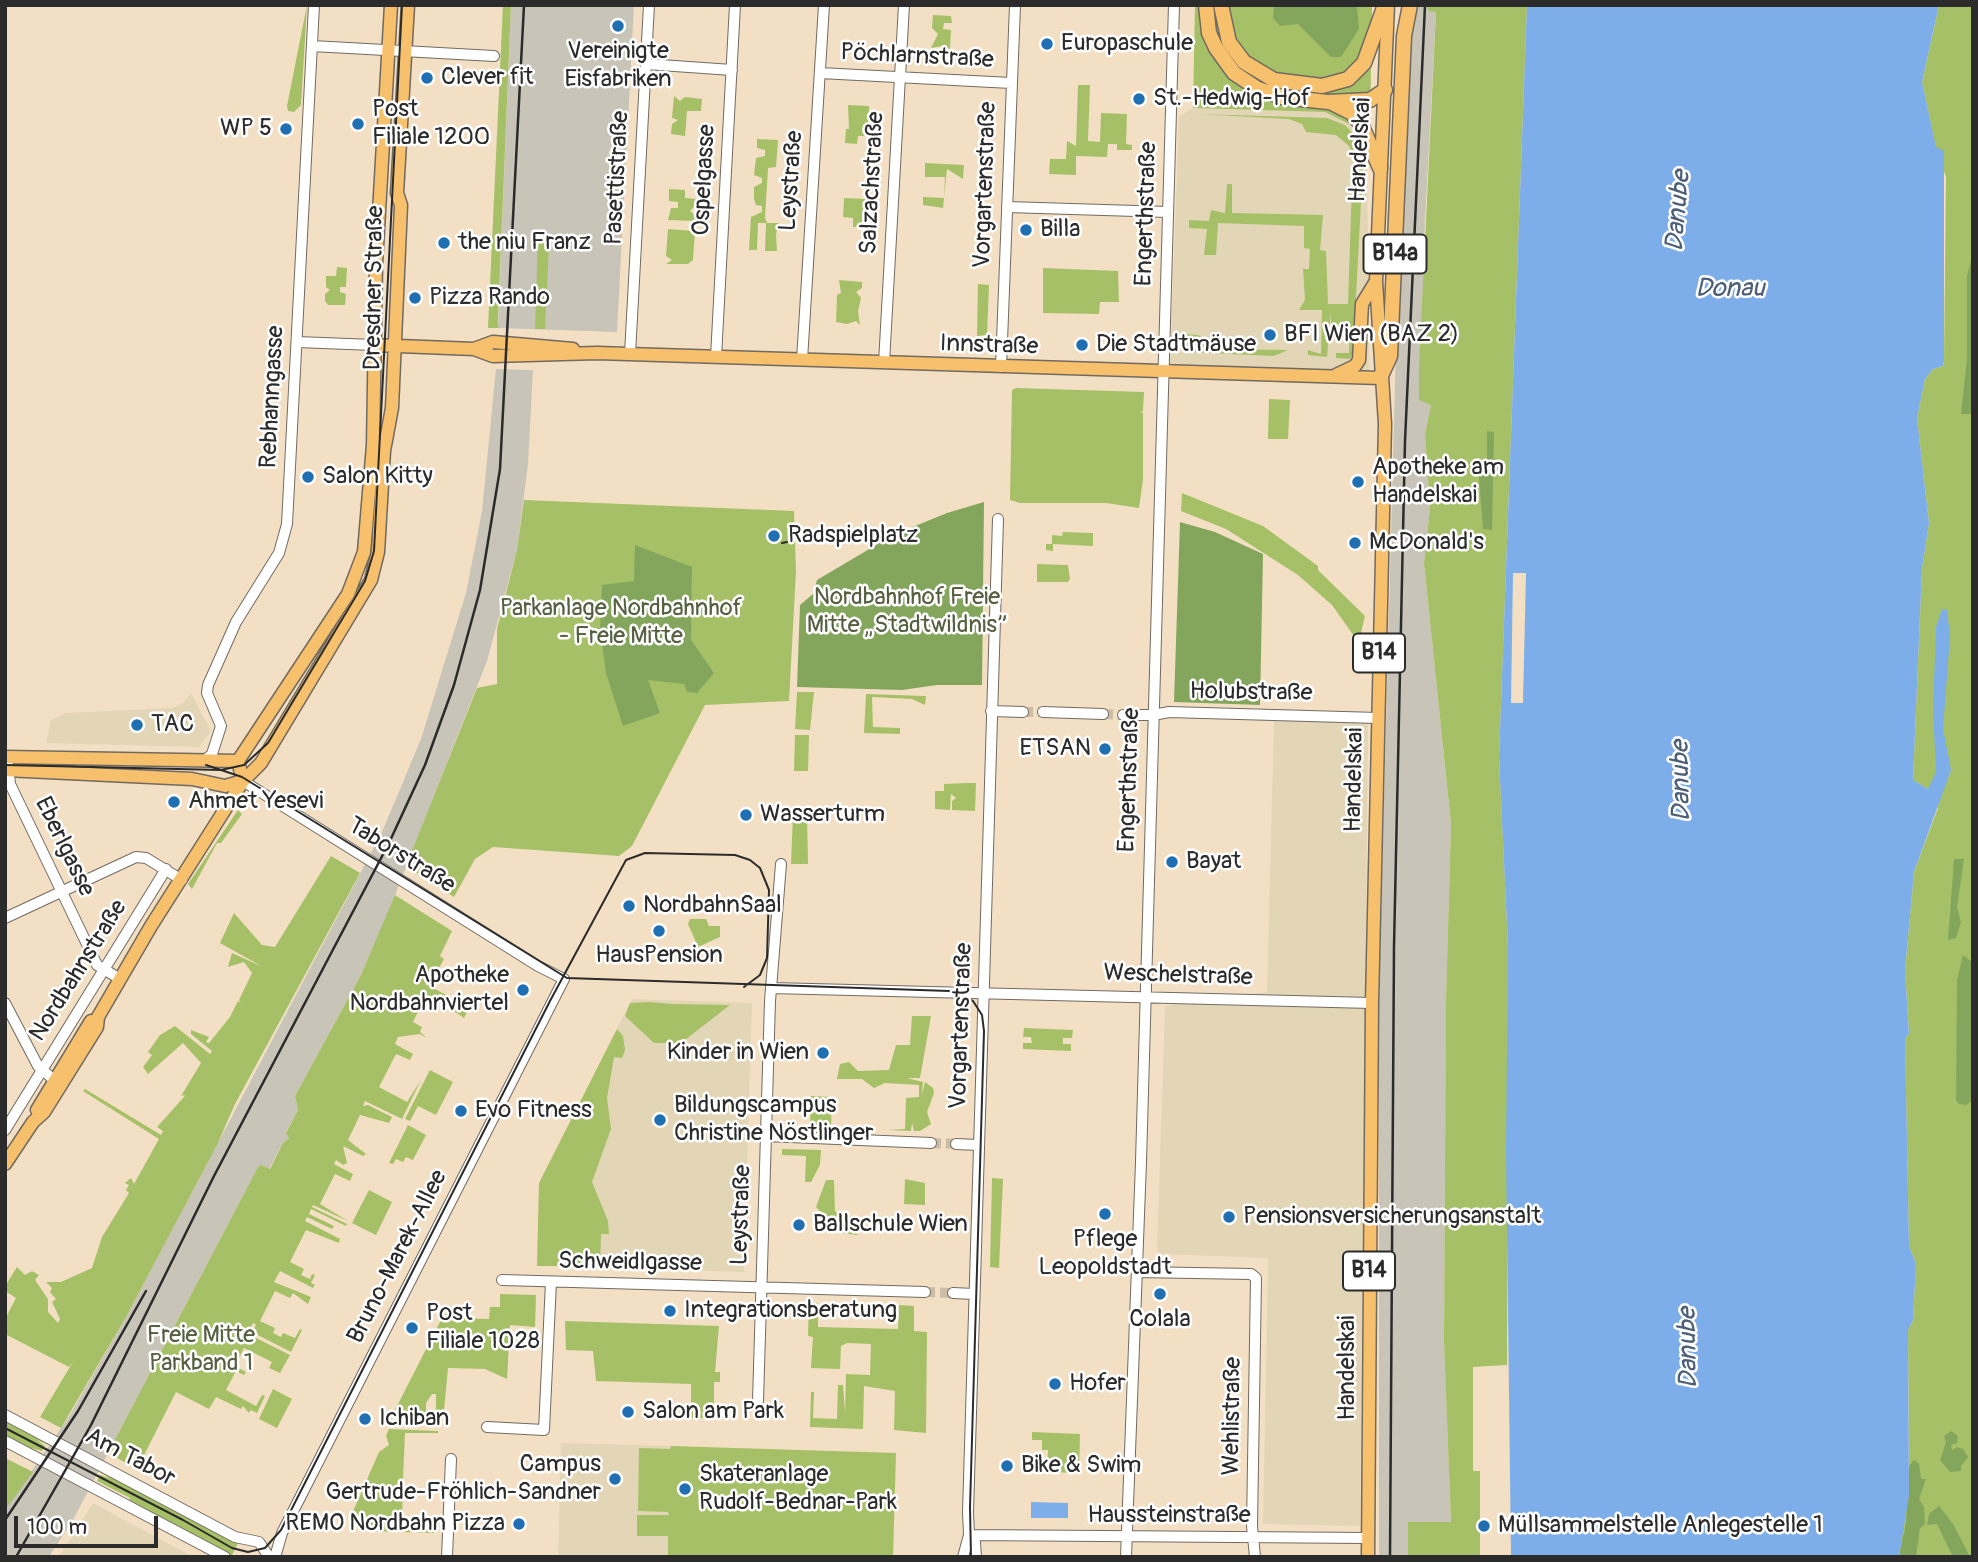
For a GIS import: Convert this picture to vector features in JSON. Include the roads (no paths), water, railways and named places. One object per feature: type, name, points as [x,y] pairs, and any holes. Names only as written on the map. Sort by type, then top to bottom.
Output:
[{"type":"highway","points":[[1206,5],[1209,33],[1216,48],[1224,62],[1245,82],[1282,97],[1328,102],[1370,100],[1385,90]]},
{"type":"highway","points":[[1221,5],[1229,42],[1244,62],[1274,80],[1322,86],[1348,79],[1364,63],[1387,5]]},
{"type":"highway","name":"B14a","points":[[1380,378],[1390,356],[1404,36],[1410,5]]},
{"type":"highway","points":[[1328,102],[1352,113],[1361,124],[1380,168]]},
{"type":"main road","name":"Dresdner Straße","points":[[238,761],[348,594],[360,566],[373,445],[374,345],[391,5]]},
{"type":"main road","name":"Dresdner Straße","points":[[375,570],[384,451],[393,408],[393,329],[401,205],[398,181],[408,5]]},
{"type":"main road","name":"Handelskai","points":[[1368,1557],[1372,1003],[1385,424],[1380,378],[1376,281],[1387,5]]},
{"type":"main road","points":[[1331,377],[1349,370],[1359,360],[1362,304],[1376,281]]},
{"type":"main road","name":"Innstraße","points":[[374,345],[474,349],[504,356],[597,353],[1380,378]]},
{"type":"main road","name":"Nordbahnstraße","points":[[5,1164],[33,1122],[54,1080],[90,1021],[97,1017],[243,781],[261,764],[366,591],[375,570]]},
{"type":"main road","points":[[238,761],[243,781],[225,786],[192,779],[7,764],[238,761]]},
{"type":"main road","name":"Nordbahnstraße","points":[[33,1122],[44,1112],[97,1027],[97,1017]]},
{"type":"street","name":"Rebhanngasse","points":[[203,761],[212,754],[221,726],[207,693],[211,676],[236,622],[286,536],[314,5]]},
{"type":"street","name":"Pasettistraße","points":[[630,354],[649,5]]},
{"type":"street","name":"Ospelgasse","points":[[716,357],[736,5]]},
{"type":"street","name":"Leystraße","points":[[802,360],[824,5]]},
{"type":"street","name":"Salzachstraße","points":[[884,363],[904,5]]},
{"type":"street","name":"Vorgartenstraße","points":[[1001,367],[1015,5]]},
{"type":"street","name":"Engerthstraße","points":[[1126,1557],[1137,1272],[1174,5]]},
{"type":"street","points":[[312,47],[494,56]]},
{"type":"street","points":[[646,64],[732,70]]},
{"type":"street","name":"Pöchlarnstraße","points":[[820,73],[1011,83]]},
{"type":"street","points":[[1007,207],[1168,212]]},
{"type":"street","name":"Innstraße","points":[[297,342],[374,345]]},
{"type":"street","name":"Vorgartenstraße","points":[[963,1557],[970,1535],[978,1145],[998,519]]},
{"type":"street","points":[[991,711],[1023,712]]},
{"type":"street","points":[[1043,712],[1103,714]]},
{"type":"street","name":"Holubstraße","points":[[1123,715],[1169,712],[1378,718]]},
{"type":"street","name":"Eberlgasse","points":[[7,764],[10,784],[97,965],[120,979]]},
{"type":"street","name":"Taborstraße","points":[[243,781],[538,966],[564,979]]},
{"type":"street","points":[[5,918],[136,857],[146,858],[182,880]]},
{"type":"street","name":"Leystraße","points":[[758,1401],[771,989],[781,864]]},
{"type":"street","name":"Nordbahnstraße","points":[[5,1130],[166,869]]},
{"type":"street","name":"Bruno-Marek-Allee","points":[[275,1557],[282,1534],[564,979]]},
{"type":"street","points":[[771,989],[984,992]]},
{"type":"street","name":"Weschelstraße","points":[[984,992],[1372,1003]]},
{"type":"street","points":[[5,1003],[42,1071],[54,1080]]},
{"type":"street","points":[[766,1136],[931,1143]]},
{"type":"street","points":[[957,1144],[978,1145]]},
{"type":"street","name":"Wehlistraße","points":[[1137,1272],[1255,1276],[1252,1526],[1256,1538],[1255,1557]]},
{"type":"street","name":"Schweidlgasse","points":[[502,1280],[925,1292]]},
{"type":"street","points":[[487,1427],[544,1430],[551,1282]]},
{"type":"street","points":[[953,1293],[974,1294]]},
{"type":"street","name":"Am Tabor","points":[[5,1415],[235,1537],[258,1542],[269,1557]]},
{"type":"street","name":"Am Tabor","points":[[5,1441],[225,1557]]},
{"type":"street","points":[[447,1557],[451,1459]]},
{"type":"street","name":"Vorgartenstraße","points":[[970,1535],[975,1542],[976,1557]]},
{"type":"street","name":"Haussteinstraße","points":[[970,1535],[1367,1538]]},
{"type":"water","name":"Donau","points":[[1527,5],[1939,5],[1922,82],[1936,147],[1944,151],[1944,361],[1943,366],[1933,369],[1925,379],[1917,418],[1929,523],[1922,568],[1913,780],[1928,789],[1936,772],[1933,709],[1936,627],[1942,609],[1947,610],[1950,636],[1943,729],[1951,770],[1914,872],[1905,970],[1909,1034],[1905,1038],[1909,1246],[1916,1264],[1913,1320],[1908,1330],[1909,1495],[1899,1557],[1511,1557],[1506,1151],[1508,947],[1499,757]]},
{"type":"water","points":[[1031,1502],[1068,1503],[1068,1518],[1031,1518]]},
{"type":"tunnel","points":[[1023,712],[1043,712]]},
{"type":"tunnel","points":[[1103,714],[1123,715]]},
{"type":"tunnel","points":[[931,1143],[956,1144]]},
{"type":"tunnel","points":[[925,1292],[953,1293]]},
{"type":"tram line","points":[[5,765],[221,770],[244,765],[268,743],[365,581],[374,551],[402,5]]},
{"type":"tram line","points":[[782,543],[787,542]]},
{"type":"tram line","points":[[206,765],[242,777],[567,978],[949,991],[973,1001],[982,1015],[984,1031],[970,1507],[971,1557]]},
{"type":"tram line","points":[[5,1428],[232,1548],[248,1552],[265,1548],[281,1530],[550,1001],[626,860],[645,853],[735,855],[750,860],[760,868],[769,890],[767,958],[760,975],[744,987]]},
{"type":"railway","points":[[16,1557],[91,1425],[214,1176],[389,843],[425,765],[454,685],[480,590],[500,469],[524,5]]},
{"type":"railway","points":[[1390,1557],[1394,946],[1405,441],[1425,5]]},
{"type":"railway","points":[[5,1520],[78,1411],[146,1291]]},
{"type":"place","name":"Vereinigte Eisfabriken","points":[[618,26]]},
{"type":"place","name":"Europaschule","points":[[1047,44]]},
{"type":"place","name":"Clever fit","points":[[427,78]]},
{"type":"place","name":"St.-Hedwig-Hof","points":[[1139,99]]},
{"type":"place","name":"Post Filiale 1200","points":[[358,124]]},
{"type":"place","name":"WP 5","points":[[286,129]]},
{"type":"place","name":"Billa","points":[[1026,230]]},
{"type":"place","name":"the niu Franz","points":[[444,243]]},
{"type":"place","name":"Pizza Rando","points":[[415,298]]},
{"type":"place","name":"BFI Wien (BAZ 2)","points":[[1270,335]]},
{"type":"place","name":"Die Stadtmäuse","points":[[1082,345]]},
{"type":"place","name":"Salon Kitty","points":[[308,477]]},
{"type":"place","name":"Apotheke am Handelskai","points":[[1358,482]]},
{"type":"place","name":"Radspielplatz","points":[[774,536]]},
{"type":"place","name":"McDonald's","points":[[1355,543]]},
{"type":"place","name":"TAC","points":[[137,725]]},
{"type":"place","name":"ETSAN","points":[[1105,749]]},
{"type":"place","name":"Ahmet Yesevi","points":[[174,802]]},
{"type":"place","name":"Wasserturm","points":[[746,815]]},
{"type":"place","name":"Bayat","points":[[1172,862]]},
{"type":"place","name":"NordbahnSaal","points":[[629,906]]},
{"type":"place","name":"HausPension","points":[[659,931]]},
{"type":"place","name":"Apotheke Nordbahnviertel","points":[[523,990]]},
{"type":"place","name":"Kinder in Wien","points":[[823,1053]]},
{"type":"place","name":"Evo Fitness","points":[[461,1111]]},
{"type":"place","name":"Bildungscampus Christine Nöstlinger","points":[[660,1120]]},
{"type":"place","name":"Pflege Leopoldstadt","points":[[1105,1214]]},
{"type":"place","name":"Pensionsversicherungsanstalt","points":[[1229,1217]]},
{"type":"place","name":"Ballschule Wien","points":[[799,1225]]},
{"type":"place","name":"Colala","points":[[1160,1294]]},
{"type":"place","name":"Integrationsberatung","points":[[670,1311]]},
{"type":"place","name":"Post Filiale 1028","points":[[412,1328]]},
{"type":"place","name":"Hofer","points":[[1055,1384]]},
{"type":"place","name":"Salon am Park","points":[[628,1412]]},
{"type":"place","name":"Ichiban","points":[[365,1419]]},
{"type":"place","name":"Bike & Swim","points":[[1007,1466]]},
{"type":"place","name":"Campus Gertrude-Fröhlich-Sandner","points":[[615,1479]]},
{"type":"place","name":"Skateranlage Rudolf-Bednar-Park","points":[[685,1489]]},
{"type":"place","name":"REMO Nordbahn Pizza","points":[[519,1524]]},
{"type":"place","name":"Müllsammelstelle Anlegestelle 1","points":[[1484,1526]]},
{"type":"water label","name":"Danube","points":[[1679,211]]},
{"type":"water label","name":"Danube","points":[[1682,781]]},
{"type":"water label","name":"Danube","points":[[1689,1348]]},
{"type":"park label","name":"Nordbahnhof Freie Mitte „Stadtwildnis”","points":[[907,612]]},
{"type":"park label","name":"Parkanlage Nordbahnhof - Freie Mitte","points":[[621,623]]},
{"type":"park label","name":"Freie Mitte Parkband 1","points":[[201,1350]]}]
